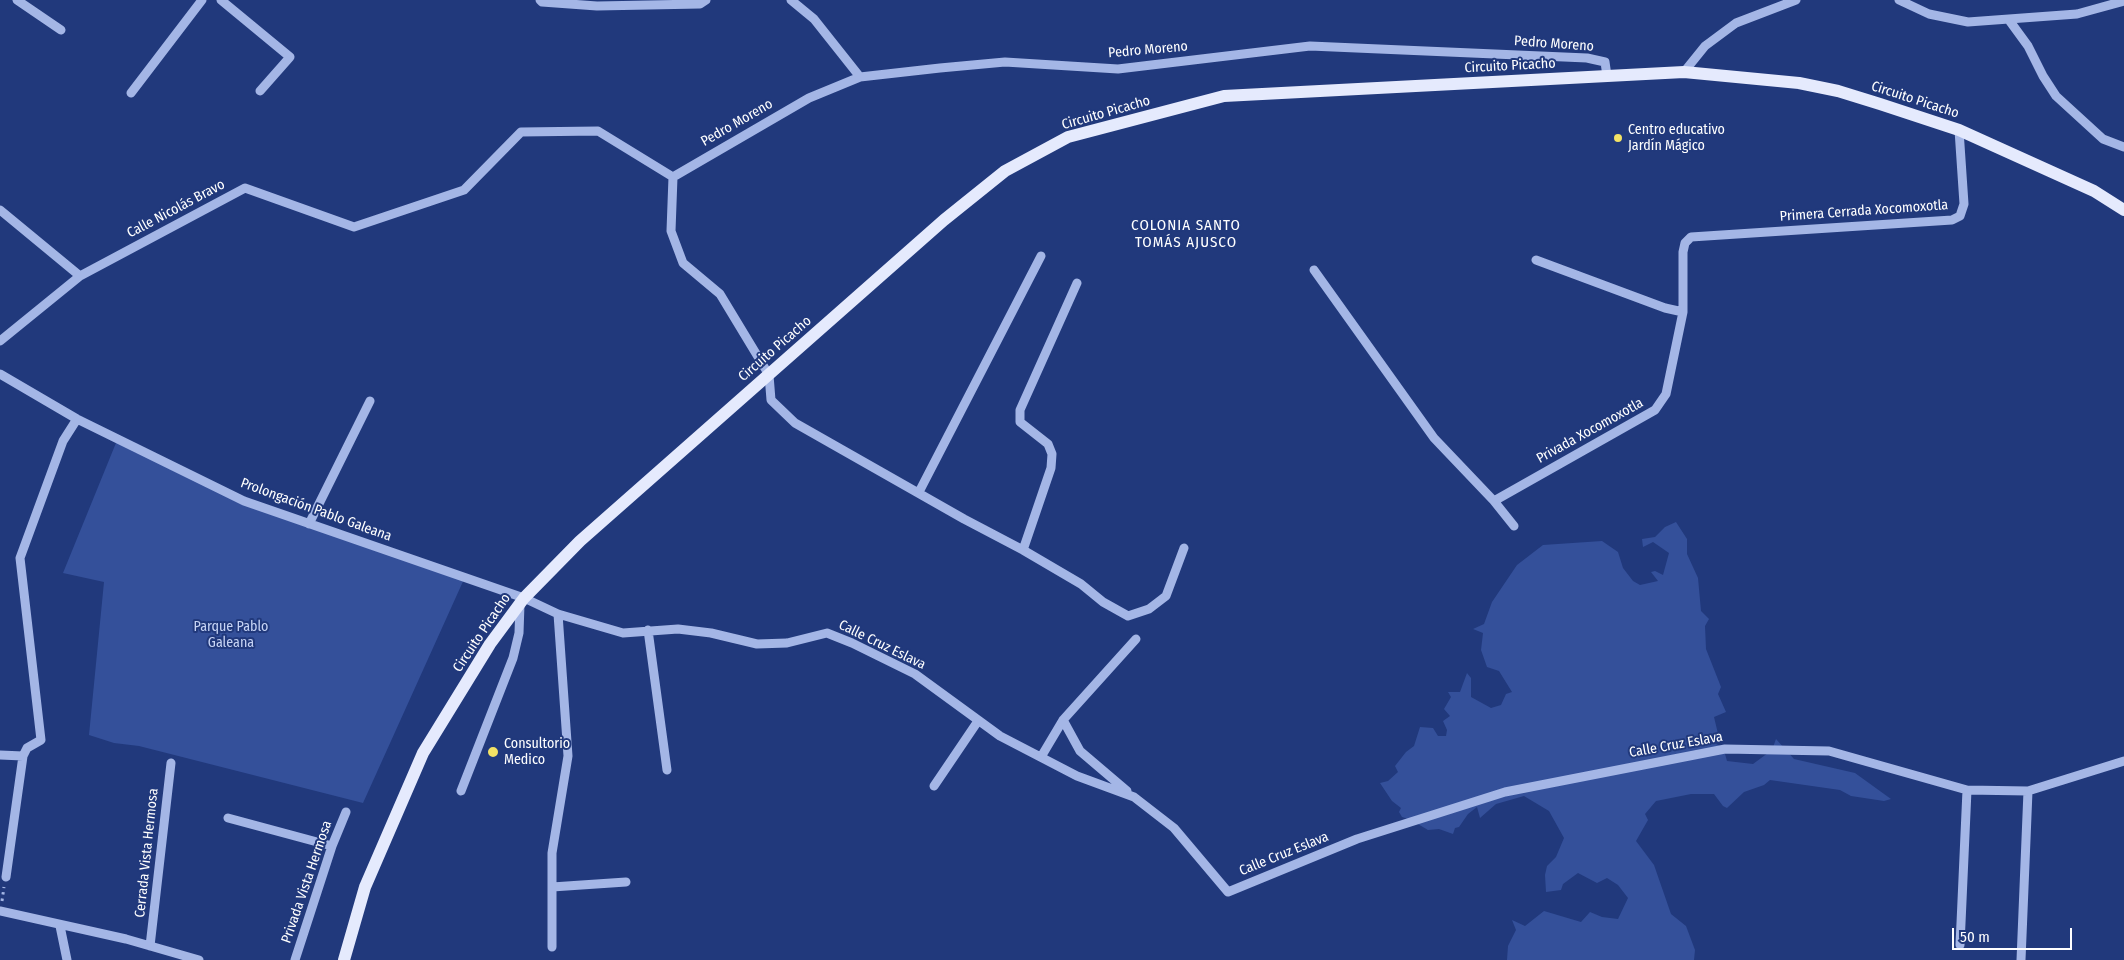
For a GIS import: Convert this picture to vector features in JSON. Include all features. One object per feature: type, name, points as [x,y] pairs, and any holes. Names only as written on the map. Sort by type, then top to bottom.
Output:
[{"type":"main road","name":"Circuito Picacho","points":[[344,960],[365,886],[423,753],[490,644],[522,601],[580,541],[951,214],[1005,172],[1068,137],[1224,96],[1684,72],[1799,83],[1838,91],[1959,130],[2094,191],[2124,210]]},
{"type":"street","points":[[17,0],[61,30]]},
{"type":"street","points":[[131,93],[202,0]]},
{"type":"street","points":[[221,0],[290,57],[260,91]]},
{"type":"street","points":[[540,0],[542,2],[597,6],[700,4],[706,0]]},
{"type":"street","points":[[792,0],[814,19],[860,77]]},
{"type":"street","points":[[1684,72],[1705,46],[1736,23],[1796,0]]},
{"type":"street","points":[[1899,0],[1929,14],[1968,22],[2076,14],[2124,2]]},
{"type":"street","points":[[2009,20],[2028,46],[2056,96],[2103,140],[2124,147]]},
{"type":"street","name":"Pedro Moreno","points":[[673,176],[809,98],[860,77],[1005,62],[1118,69],[1310,46],[1587,58],[1605,62],[1607,76]]},
{"type":"street","name":"Primera Cerrada Xocomoxotla","points":[[1685,243],[1691,237],[1952,220],[1960,216],[1964,204],[1959,130]]},
{"type":"street","name":"Calle Nicolás Bravo","points":[[0,341],[80,276],[245,188],[354,226],[464,190],[520,132],[598,131],[673,176]]},
{"type":"street","points":[[673,176],[671,231],[683,263],[720,294],[769,374],[770,400],[795,423],[1081,584],[1103,602],[1128,616],[1149,609],[1166,596],[1184,548]]},
{"type":"street","points":[[0,210],[80,276]]},
{"type":"street","name":"Privada Xocomoxotla","points":[[1494,501],[1656,410],[1666,394],[1683,312],[1685,243]]},
{"type":"street","points":[[919,492],[1041,256]]},
{"type":"street","points":[[1536,260],[1665,308],[1683,312]]},
{"type":"street","points":[[1314,270],[1434,438],[1494,501],[1514,526]]},
{"type":"street","points":[[1022,550],[1051,468],[1052,454],[1048,444],[1020,422],[1020,410],[1077,283]]},
{"type":"street","name":"Prolongación Pablo Galeana","points":[[0,374],[77,419],[244,501],[522,601]]},
{"type":"street","points":[[309,524],[370,401]]},
{"type":"street","points":[[6,877],[24,756],[27,748],[41,740],[20,558],[63,441],[77,419]]},
{"type":"street","points":[[461,791],[513,658],[519,633],[522,601]]},
{"type":"street","name":"Calle Cruz Eslava","points":[[522,601],[623,634],[648,630],[678,629],[711,633],[757,644],[787,642],[826,633],[852,643],[915,674],[1000,736],[1077,776],[1134,797],[1174,828],[1228,892],[1357,839],[1505,792],[1725,749],[1830,751],[1967,790],[2028,791],[2124,761]]},
{"type":"street","points":[[552,947],[552,853],[568,756],[558,614]]},
{"type":"street","points":[[648,630],[667,770]]},
{"type":"street","points":[[1041,757],[1063,720],[1136,639]]},
{"type":"street","points":[[1063,720],[1080,751],[1134,797]]},
{"type":"street","points":[[934,786],[978,721]]},
{"type":"street","points":[[0,755],[24,756]]},
{"type":"street","name":"Cerrada Vista Hermosa","points":[[150,946],[171,763]]},
{"type":"street","points":[[1960,945],[1967,790]]},
{"type":"street","points":[[2022,960],[2028,791]]},
{"type":"street","name":"Privada Vista Hermosa","points":[[295,960],[332,846],[346,812]]},
{"type":"street","points":[[228,818],[332,846]]},
{"type":"street","points":[[552,886],[626,882]]},
{"type":"street","points":[[0,911],[60,926],[126,939],[199,960]]},
{"type":"street","points":[[60,926],[67,960]]},
{"type":"path","points":[[0,911],[6,877]]},
{"type":"green space","name":"Parque Pablo Galeana","points":[[118,438],[244,501],[465,577],[363,803],[139,746],[114,743],[89,735],[104,582],[63,573]]},
{"type":"green space","points":[[1676,522],[1687,539],[1687,554],[1698,578],[1701,611],[1709,619],[1705,626],[1706,649],[1721,687],[1718,694],[1726,712],[1714,717],[1719,738],[1716,744],[1723,747],[1727,761],[1753,764],[1772,750],[1776,739],[1794,759],[1855,773],[1891,799],[1884,801],[1851,796],[1840,790],[1770,780],[1764,785],[1744,792],[1727,808],[1723,806],[1714,794],[1691,794],[1656,801],[1645,814],[1648,820],[1636,841],[1654,865],[1671,914],[1686,926],[1695,950],[1694,960],[1507,960],[1508,946],[1516,930],[1512,920],[1525,926],[1544,911],[1581,922],[1590,912],[1602,917],[1618,919],[1628,898],[1618,885],[1607,878],[1597,883],[1578,873],[1563,884],[1561,890],[1546,892],[1545,875],[1547,866],[1556,857],[1564,838],[1549,811],[1524,796],[1496,804],[1480,818],[1477,807],[1468,814],[1459,827],[1455,828],[1453,834],[1439,829],[1428,830],[1402,817],[1399,812],[1401,808],[1392,801],[1380,783],[1388,781],[1398,772],[1395,766],[1406,752],[1414,746],[1420,727],[1433,728],[1438,736],[1446,736],[1447,730],[1443,721],[1450,716],[1444,709],[1451,697],[1448,692],[1460,692],[1467,673],[1471,678],[1471,697],[1491,708],[1501,705],[1506,694],[1512,692],[1499,671],[1487,667],[1481,650],[1483,633],[1473,629],[1484,624],[1492,602],[1517,565],[1543,545],[1602,541],[1618,552],[1623,568],[1633,581],[1640,585],[1658,581],[1651,572],[1655,571],[1663,575],[1669,553],[1653,542],[1643,547],[1642,539],[1655,537],[1665,527]]},
{"type":"place","name":"Centro educativo Jardín Mágico","points":[[1618,138]]},
{"type":"place","name":"Consultorio Medico","points":[[493,752]]},
{"type":"district","name":"COLONIA SANTO TOMÁS AJUSCO","points":[[1186,234]]}]
